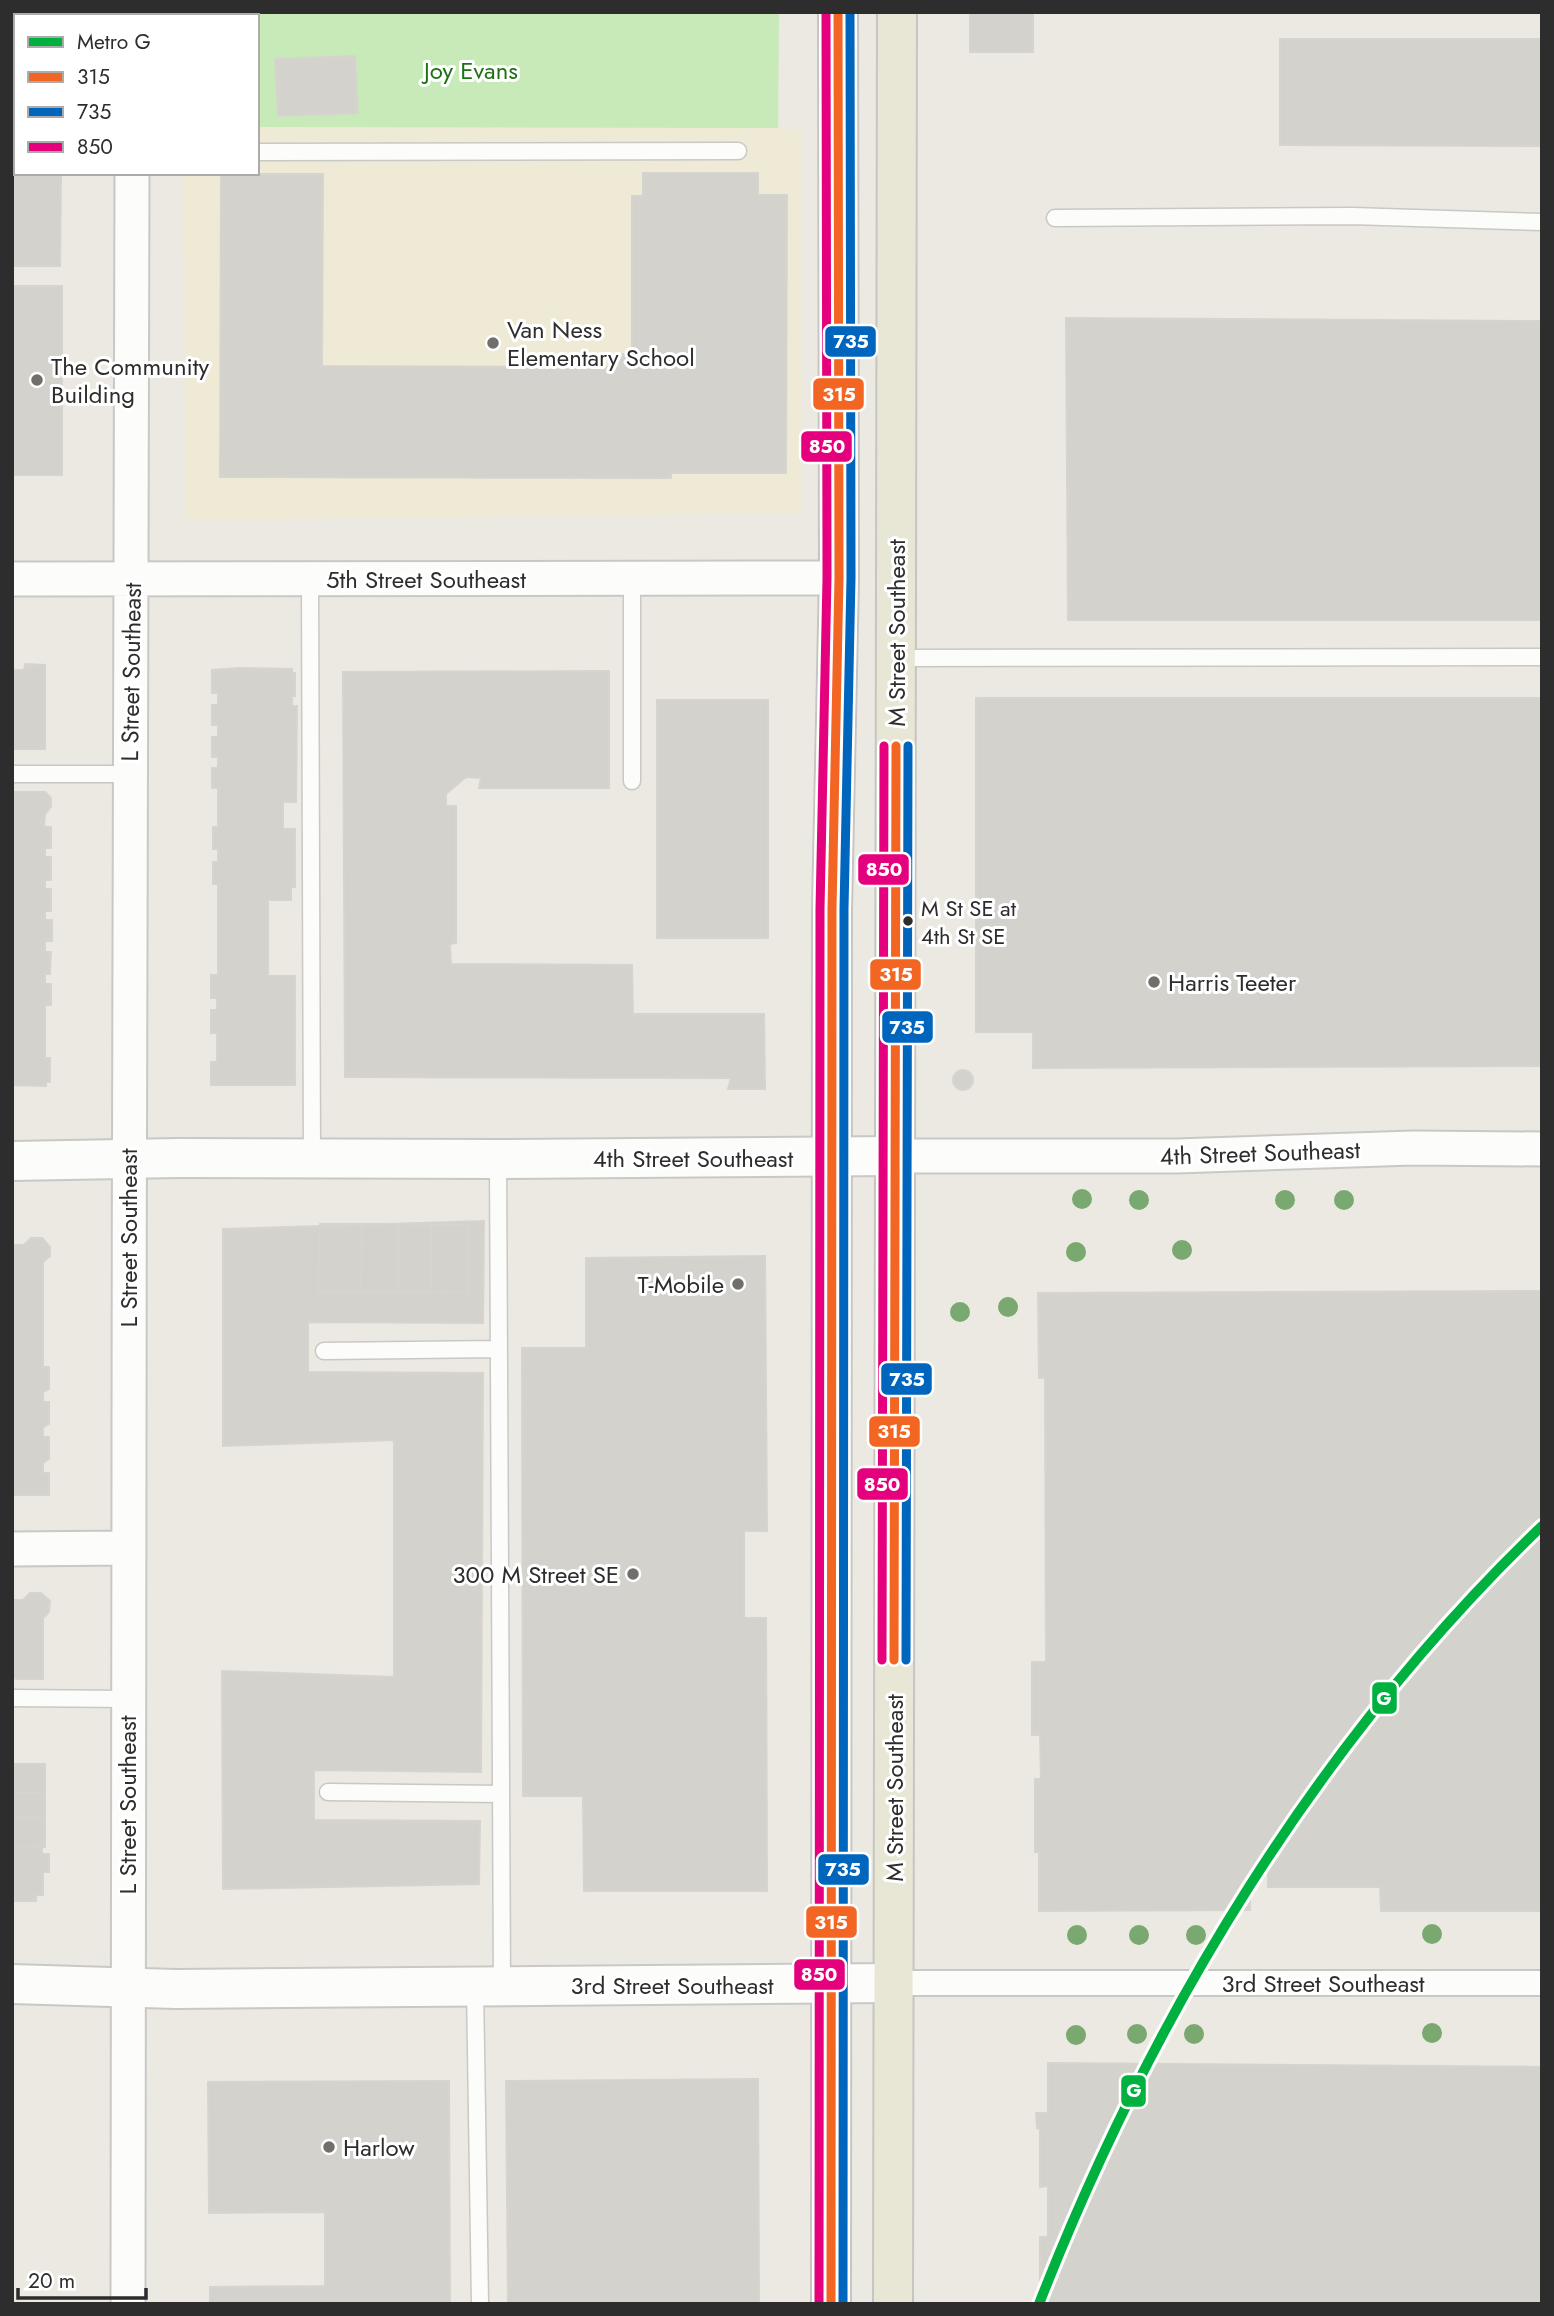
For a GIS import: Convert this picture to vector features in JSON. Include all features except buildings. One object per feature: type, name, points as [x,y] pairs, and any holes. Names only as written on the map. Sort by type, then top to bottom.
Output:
[{"type":"main road","points":[[831,2304],[832,909],[839,578],[838,12]]},
{"type":"main road","name":"M Street Southeast","points":[[892,2304],[897,12]]},
{"type":"street","name":"L Street Southeast","points":[[128,2304],[128,1160],[132,175]]},
{"type":"street","name":"5th Street Southeast","points":[[12,579],[839,578]]},
{"type":"street","name":"4th Street Southeast","points":[[12,1161],[1177,1156],[1413,1148],[1542,1149]]},
{"type":"street","points":[[12,1549],[128,1548]]},
{"type":"street","name":"3rd Street Southeast","points":[[12,1984],[127,1989],[894,1983],[1542,1983]]},
{"type":"lane","points":[[259,152],[738,151]]},
{"type":"lane","points":[[1055,218],[1352,216],[1542,222]]},
{"type":"lane","points":[[632,578],[632,781]]},
{"type":"lane","points":[[310,579],[312,1158]]},
{"type":"lane","points":[[896,658],[1542,657]]},
{"type":"lane","points":[[12,774],[130,774]]},
{"type":"lane","points":[[480,2304],[488,1986],[501,1794],[498,1159]]},
{"type":"lane","points":[[324,1351],[498,1349]]},
{"type":"lane","points":[[12,1698],[127,1699]]},
{"type":"lane","points":[[328,1792],[501,1794]]},
{"type":"shaded area","name":"Van Ness Elementary School","points":[[259,127],[802,130],[801,513],[185,520],[184,175],[259,175]]},
{"type":"green space","name":"Joy Evans","points":[[779,12],[778,128],[259,127],[259,14],[163,14]]},
{"type":"metro line","name":"G","points":[[1039,2304],[1084,2196],[1134,2091],[1188,1988],[1248,1888],[1314,1791],[1384,1698],[1460,1610],[1542,1526]]},
{"type":"transit line","name":"850","points":[[819,2304],[820,909],[827,578],[826,12]]},
{"type":"transit line","name":"315","points":[[831,2304],[832,909],[839,578],[838,12]]},
{"type":"transit line","name":"735","points":[[843,2304],[844,909],[851,578],[850,12]]},
{"type":"transit line","name":"850","points":[[882,1660],[884,746]]},
{"type":"transit line","name":"315","points":[[894,1660],[896,746]]},
{"type":"transit line","name":"735","points":[[906,1660],[908,746]]},
{"type":"place","name":"Van Ness Elementary School","points":[[493,343]]},
{"type":"place","name":"The Community Building","points":[[37,380]]},
{"type":"place","name":"M St SE at 4th St SE","points":[[908,921]]},
{"type":"place","name":"Harris Teeter","points":[[1154,982]]},
{"type":"place","name":"T-Mobile","points":[[738,1284]]},
{"type":"place","name":"300 M Street SE","points":[[633,1574]]},
{"type":"place","name":"Harlow","points":[[329,2147]]}]
